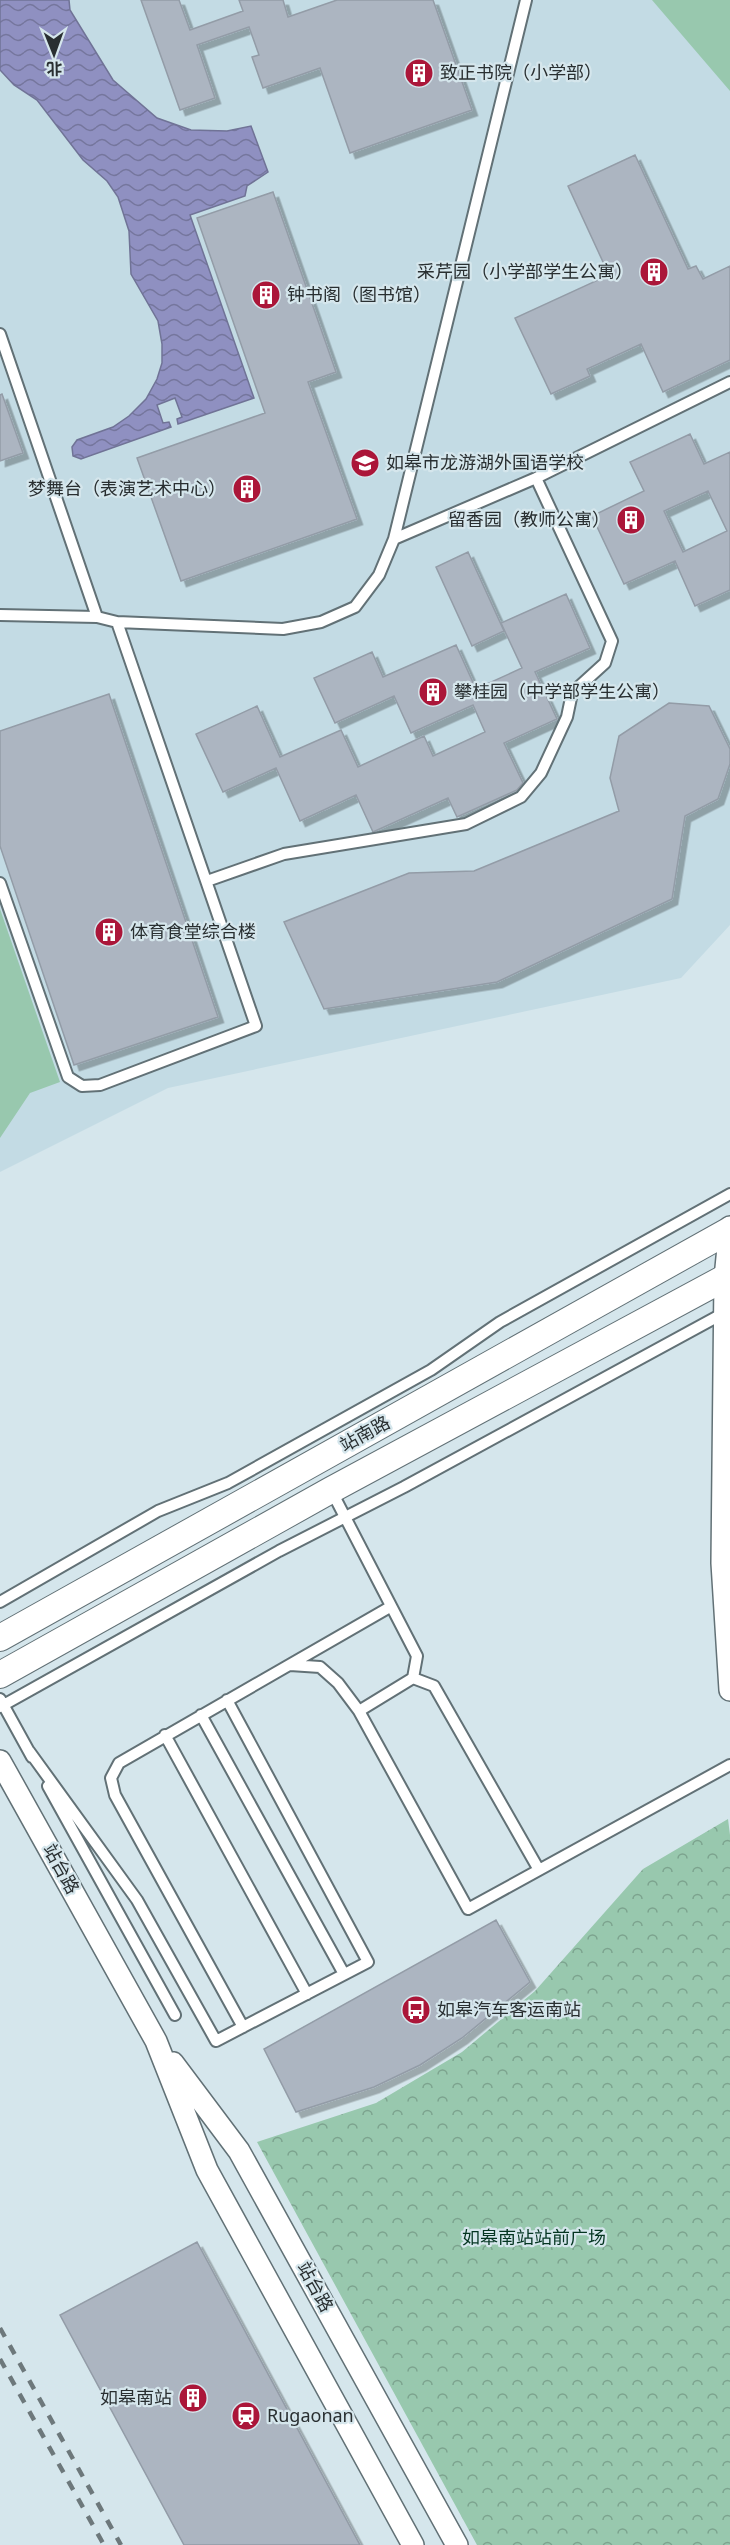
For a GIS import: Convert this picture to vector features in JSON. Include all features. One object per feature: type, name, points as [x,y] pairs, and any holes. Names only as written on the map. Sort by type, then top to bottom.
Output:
[{"type":"street","points":[[730,1229],[727,1276],[722,1563],[730,1690]]},
{"type":"street","name":"站南路","points":[[0,1638],[730,1229]]},
{"type":"street","name":"站南路","points":[[0,1675],[331,1490],[727,1276]]},
{"type":"street","name":"站台路","points":[[0,1761],[156,2041],[207,2170],[413,2545]]},
{"type":"street","name":"站台路","points":[[156,2041],[239,2151],[457,2545]]},
{"type":"lane","points":[[0,615],[97,617],[117,622],[284,629],[321,622],[355,607],[379,575],[394,539],[526,0]]},
{"type":"lane","points":[[0,334],[97,617]]},
{"type":"lane","points":[[394,539],[536,478],[730,382]]},
{"type":"lane","points":[[207,881],[285,854],[466,824],[521,797],[528,789],[541,773],[557,740],[567,717],[572,693],[605,663],[612,641],[536,478]]},
{"type":"lane","points":[[0,883],[68,1077],[82,1086],[100,1084],[256,1026],[117,622]]},
{"type":"lane","points":[[0,1602],[158,1510],[228,1483],[410,1382],[500,1322],[730,1194]]},
{"type":"lane","points":[[176,2015],[1,1704],[279,1551],[344,1519],[727,1312]]},
{"type":"lane","points":[[331,1490],[417,1656],[413,1678],[359,1711]]},
{"type":"lane","points":[[243,2027],[114,1795],[111,1778],[119,1763],[390,1607]]},
{"type":"lane","points":[[290,1665],[320,1668],[338,1683],[359,1711],[468,1909],[730,1765]]},
{"type":"lane","points":[[413,1678],[434,1686],[539,1870]]},
{"type":"lane","points":[[29,1751],[137,1900],[216,2041],[368,1962],[226,1700]]},
{"type":"lane","points":[[201,1715],[344,1974]]},
{"type":"lane","points":[[165,1735],[307,1994]]},
{"type":"shaded area","name":"如皋市龙游湖外国语学校","points":[[0,0],[730,0],[730,925],[681,978],[168,1088],[0,1172]]},
{"type":"green space","points":[[652,0],[730,0],[730,91]]},
{"type":"green space","points":[[0,909],[60,1082],[30,1093],[0,1138]]},
{"type":"green space","name":"如皋南站站前广场","points":[[728,1819],[730,1835],[730,2545],[477,2545],[257,2142],[376,2103],[462,2052],[535,1991],[643,1869]]},
{"type":"water","points":[[0,0],[69,0],[70,10],[113,80],[157,118],[191,130],[227,131],[251,126],[268,172],[247,186],[245,196],[190,215],[254,398],[178,424],[177,419],[182,417],[175,398],[157,405],[163,423],[169,422],[171,427],[81,459],[73,456],[72,447],[77,440],[113,427],[129,416],[146,399],[157,379],[162,363],[162,344],[158,321],[131,274],[129,231],[118,197],[107,181],[83,160],[37,100],[14,85],[0,70]]},
{"type":"building","name":"致正书院（小学部）","points":[[141,0],[179,0],[190,30],[243,11],[239,0],[283,0],[288,17],[337,0],[433,0],[472,110],[350,153],[320,68],[263,88],[252,57],[259,55],[249,27],[197,45],[215,98],[180,110]]},
{"type":"building","name":"采芹园（小学部学生公寓）","points":[[635,155],[688,269],[696,266],[703,279],[730,266],[730,360],[663,392],[641,344],[587,369],[590,376],[551,394],[515,318],[609,275],[568,186]]},
{"type":"building","name":"梦舞台（表演艺术中心）","points":[[273,192],[336,372],[308,382],[357,519],[181,581],[137,458],[265,413],[197,218]]},
{"type":"building","points":[[2,394],[23,453],[0,461],[0,395]]},
{"type":"building","name":"留香园（教师公寓）","points":[[690,434],[704,464],[730,452],[730,590],[695,606],[675,561],[624,584],[592,516],[644,491],[630,462]],"holes":[[[708,491],[727,531],[683,552],[664,511]]]},
{"type":"building","points":[[468,552],[504,631],[472,646],[436,567]]},
{"type":"building","name":"攀桂园（中学部学生公寓）","points":[[566,594],[590,648],[535,672],[557,719],[504,743],[523,783],[517,790],[457,817],[448,798],[373,832],[356,795],[300,821],[276,768],[223,792],[196,734],[257,706],[280,757],[341,730],[358,767],[424,736],[433,756],[485,732],[473,705],[411,733],[394,696],[335,723],[314,678],[372,652],[383,677],[456,645],[476,689],[522,668],[501,623]]},
{"type":"building","name":"体育食堂综合楼","points":[[109,694],[218,1017],[74,1065],[0,846],[0,731]]},
{"type":"building","points":[[669,703],[709,706],[730,749],[730,764],[718,799],[685,816],[672,899],[497,982],[324,1009],[284,922],[409,873],[474,871],[619,811],[610,778],[619,736]]},
{"type":"building","name":"如皋汽车客运南站","points":[[496,1920],[530,1982],[462,2038],[420,2065],[374,2087],[296,2112],[264,2049]]},
{"type":"building","name":"如皋南站","points":[[197,2242],[360,2545],[184,2545],[60,2315]]},
{"type":"railway","points":[[0,2328],[121,2545]]},
{"type":"railway","points":[[0,2359],[104,2545]]},
{"type":"place","name":"致正书院（小学部）","points":[[419,73]]},
{"type":"place","name":"采芹园（小学部学生公寓）","points":[[654,272]]},
{"type":"place","name":"钟书阁（图书馆）","points":[[266,295]]},
{"type":"place","name":"如皋市龙游湖外国语学校","points":[[365,463]]},
{"type":"place","name":"梦舞台（表演艺术中心）","points":[[247,489]]},
{"type":"place","name":"留香园（教师公寓）","points":[[631,520]]},
{"type":"place","name":"攀桂园（中学部学生公寓）","points":[[433,692]]},
{"type":"place","name":"体育食堂综合楼","points":[[109,932]]},
{"type":"place","name":"如皋汽车客运南站","points":[[416,2010]]},
{"type":"place","name":"如皋南站","points":[[193,2398]]},
{"type":"place","name":"Rugaonan","points":[[246,2416]]}]
